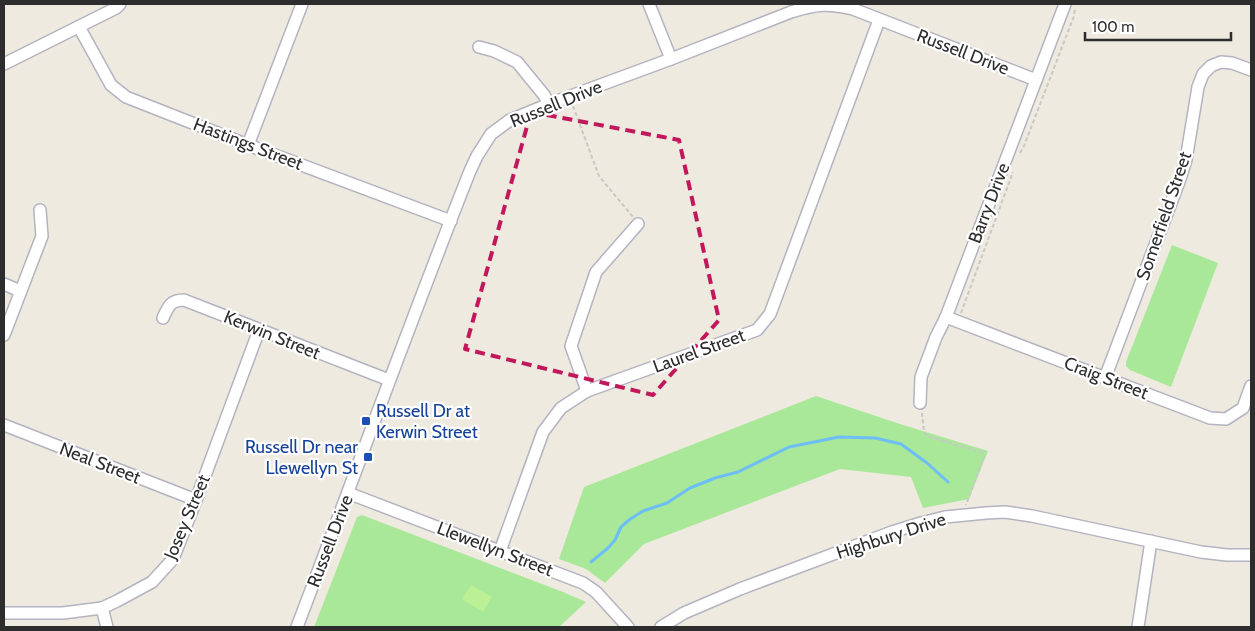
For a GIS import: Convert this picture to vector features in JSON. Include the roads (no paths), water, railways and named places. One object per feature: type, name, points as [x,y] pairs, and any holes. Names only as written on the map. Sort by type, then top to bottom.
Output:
[{"type":"street","points":[[4,64],[116,8],[120,4]]},
{"type":"street","points":[[248,145],[302,4]]},
{"type":"street","points":[[649,4],[671,60]]},
{"type":"street","name":"Barry Drive","points":[[920,403],[921,377],[936,337],[946,317],[1066,4]]},
{"type":"street","name":"Russell Drive","points":[[297,627],[389,380],[451,221],[477,156],[491,134],[510,120],[671,60],[790,8],[837,5],[853,9],[1036,80]]},
{"type":"street","name":"Laurel Street","points":[[500,551],[543,432],[561,408],[587,391],[757,330],[770,314],[879,20]]},
{"type":"street","name":"Hastings Street","points":[[79,27],[111,85],[126,97],[451,221]]},
{"type":"street","points":[[479,47],[494,51],[516,62],[544,95],[549,104]]},
{"type":"street","name":"Somerfield Street","points":[[1105,378],[1180,180],[1186,160],[1198,87],[1203,74],[1211,66],[1221,62],[1232,63],[1251,70]]},
{"type":"street","points":[[4,334],[42,236],[40,210]]},
{"type":"street","points":[[587,391],[571,346],[596,272],[638,224]]},
{"type":"street","points":[[4,284],[20,291]]},
{"type":"street","name":"Kerwin Street","points":[[163,318],[169,305],[178,300],[184,300],[389,380]]},
{"type":"street","name":"Craig Street","points":[[946,317],[1210,418],[1226,419],[1243,408],[1251,386]]},
{"type":"street","name":"Josey Street","points":[[4,613],[63,613],[102,608],[117,602],[152,582],[173,559],[259,330]]},
{"type":"street","name":"Neal Street","points":[[4,425],[196,500]]},
{"type":"street","name":"Llewellyn Street","points":[[348,493],[583,583],[596,592],[628,627]]},
{"type":"street","name":"Highbury Drive","points":[[661,627],[684,613],[740,589],[892,532],[944,517],[1005,512],[1023,514],[1201,552],[1251,555]]},
{"type":"street","points":[[1138,627],[1151,541]]},
{"type":"street","points":[[102,608],[107,627]]},
{"type":"waterway","points":[[591,562],[615,540],[621,527],[643,511],[667,503],[690,488],[715,478],[738,472],[789,447],[839,437],[875,438],[901,444],[927,463],[948,482]]},
{"type":"place","name":"Russell Dr at Kerwin Street","points":[[366,421]]},
{"type":"place","name":"Russell Dr near Llewellyn St","points":[[368,457]]}]
